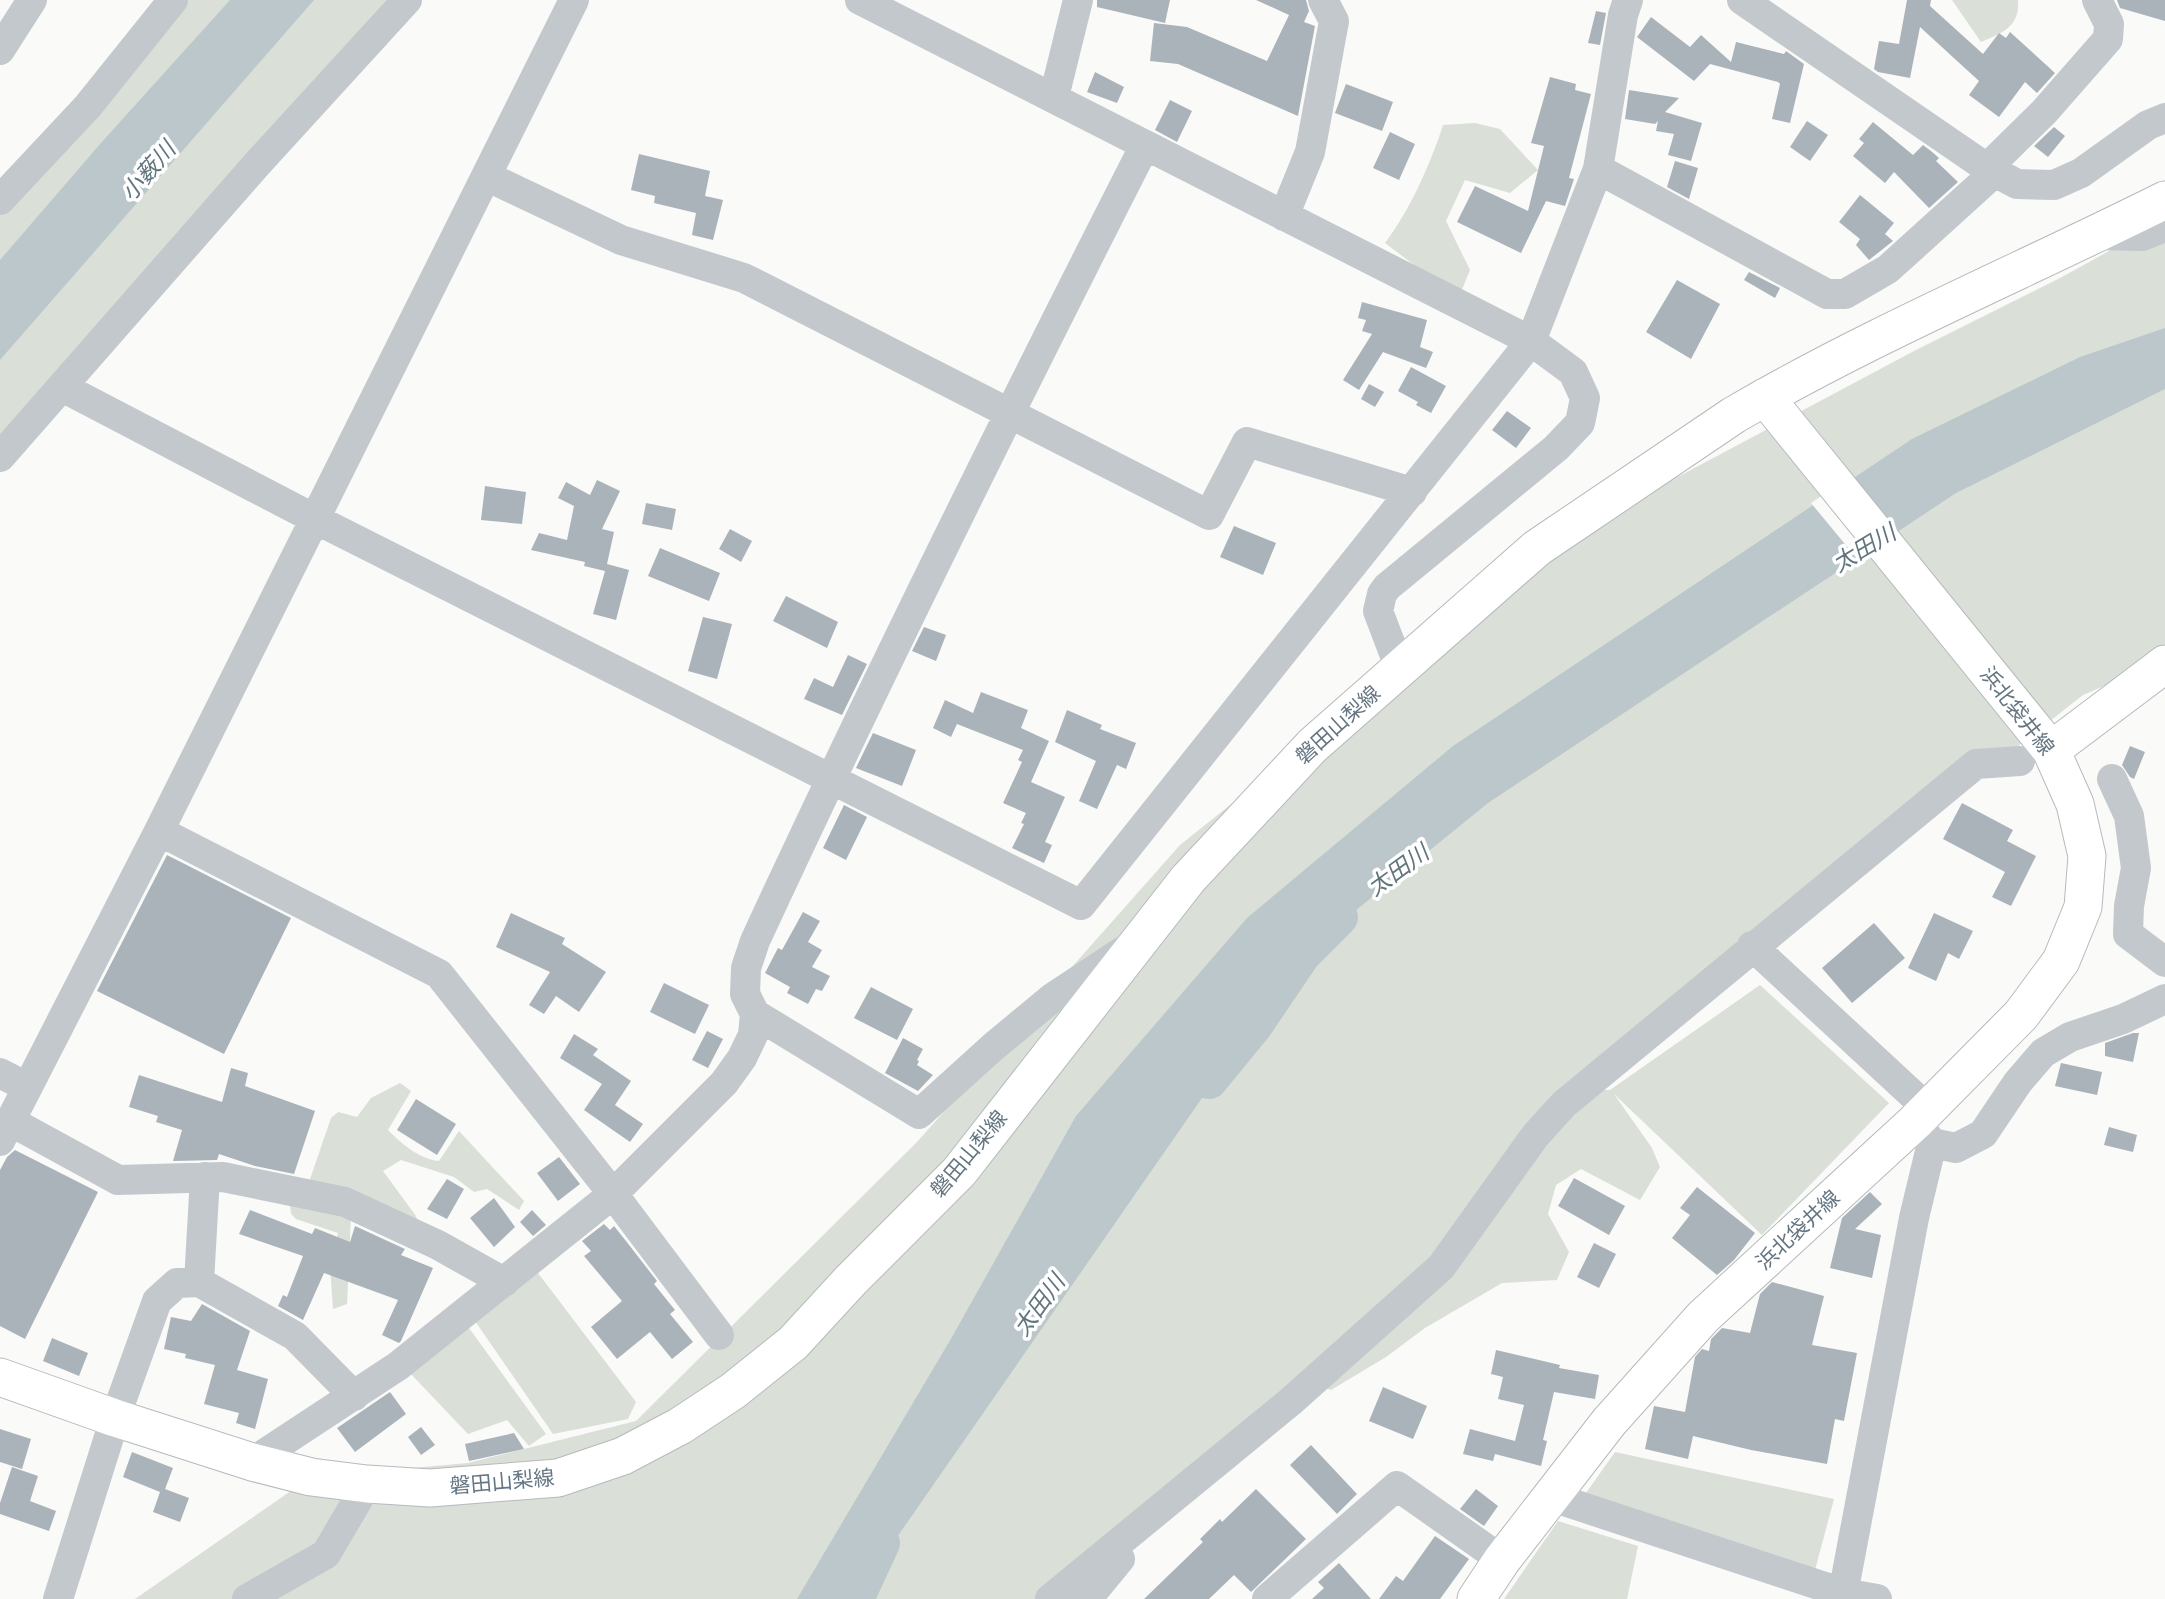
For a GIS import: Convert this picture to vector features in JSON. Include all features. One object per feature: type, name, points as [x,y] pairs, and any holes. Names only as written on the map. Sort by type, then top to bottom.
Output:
[{"type":"main road","points":[[1776,411],[1949,303],[2165,200]]},
{"type":"main road","name":"磐田山梨線","points":[[0,1377],[252,1462],[311,1477],[367,1484],[430,1488],[558,1478],[623,1455],[680,1426],[733,1391],[793,1343],[851,1280],[959,1172],[1188,879],[1312,746],[1537,548],[1734,415],[1776,411]]},
{"type":"main road","name":"浜北袋井線","points":[[1476,1599],[1502,1560],[1609,1422],[1703,1317],[1925,1124],[2021,1015],[2061,961],[2083,907],[2087,856],[2075,804],[2033,744],[1776,411]]},
{"type":"main road","points":[[2033,744],[2165,664]]},
{"type":"street","points":[[0,50],[32,0]]},
{"type":"street","points":[[0,200],[89,106],[173,0]]},
{"type":"street","points":[[0,457],[257,164],[407,0]]},
{"type":"street","points":[[504,1282],[438,1245],[345,1202],[223,1177],[118,1180],[5,1131],[159,831],[574,0]]},
{"type":"street","points":[[860,0],[1531,341],[1573,372],[1585,398],[1580,423],[1556,448],[1387,587],[1382,594],[1378,611],[1400,669]]},
{"type":"street","points":[[1054,97],[1077,0]]},
{"type":"street","points":[[1284,216],[1310,152],[1334,21],[1323,0]]},
{"type":"street","points":[[62,387],[315,519],[1081,905],[1531,341],[1598,169],[1623,15],[1628,0]]},
{"type":"street","points":[[1742,0],[1991,170],[2017,184],[2054,185],[2081,173],[2148,125],[2165,118]]},
{"type":"street","points":[[1598,169],[1827,294],[1845,294],[1888,269],[1991,170],[2108,39],[2109,23],[2097,0]]},
{"type":"street","points":[[252,1462],[398,1366],[613,1194],[724,1083],[742,1058],[753,1035],[755,1014],[745,994],[746,968],[755,941],[1009,412],[1145,145]]},
{"type":"street","points":[[486,176],[621,240],[744,278],[1209,515],[1247,442],[1412,492]]},
{"type":"street","points":[[2096,235],[2142,236],[2165,227]]},
{"type":"street","points":[[1050,1599],[1290,1402],[1441,1266],[1535,1136],[1564,1104],[1752,946],[1976,764],[2033,744]]},
{"type":"street","points":[[2112,779],[2129,817],[2136,868],[2129,906],[2128,934],[2165,962]]},
{"type":"street","points":[[159,831],[439,974],[613,1194],[719,1335]]},
{"type":"street","points":[[755,1014],[919,1114],[1052,998],[1109,962],[1142,936]]},
{"type":"street","points":[[1752,946],[1925,1124],[1956,1148],[1983,1134],[2018,1082],[2043,1053],[2070,1037],[2123,1019],[2165,999]]},
{"type":"street","points":[[0,1073],[27,1087]]},
{"type":"street","points":[[1842,1596],[1914,1218],[1925,1124]]},
{"type":"street","points":[[199,1282],[205,1177]]},
{"type":"street","points":[[58,1599],[115,1418],[158,1301],[177,1283],[199,1282],[295,1336],[354,1396]]},
{"type":"street","points":[[247,1599],[326,1554],[367,1484]]},
{"type":"street","points":[[1267,1599],[1397,1486],[1502,1560]]},
{"type":"street","points":[[1552,1497],[1842,1596],[1877,1599]]},
{"type":"street","points":[[1087,1599],[1160,1510]]},
{"type":"shaded area","points":[[169,0],[407,0],[0,459],[0,191]]},
{"type":"shaded area","points":[[1952,0],[2018,0],[2018,9],[2008,28],[1981,42]]},
{"type":"shaded area","points":[[1475,123],[1500,129],[1538,170],[1510,193],[1465,180],[1446,221],[1470,270],[1461,292],[1422,271],[1385,243],[1418,187],[1443,125]]},
{"type":"shaded area","points":[[2165,220],[2165,660],[2083,695],[1581,1090],[1610,1090],[1760,985],[1889,1103],[1762,1235],[1614,1094],[1652,1148],[1660,1167],[1640,1200],[1581,1169],[1556,1185],[1548,1214],[1569,1252],[1557,1280],[1502,1283],[1425,1328],[1386,1357],[1331,1390],[1319,1386],[1429,1277],[1049,1599],[135,1599],[311,1477],[468,1463],[636,1421],[917,1142],[1180,845],[1400,669],[1593,522],[1914,351],[2062,277]]},
{"type":"shaded area","points":[[400,1083],[411,1091],[388,1130],[393,1135],[418,1154],[439,1161],[459,1131],[524,1201],[519,1210],[487,1189],[474,1192],[454,1177],[401,1160],[383,1171],[416,1216],[424,1246],[351,1216],[347,1304],[333,1309],[330,1266],[338,1233],[296,1219],[291,1214],[290,1204],[309,1182],[331,1118],[338,1112],[357,1117],[371,1098]]},
{"type":"shaded area","points":[[538,1273],[636,1402],[628,1419],[553,1434],[475,1321]]},
{"type":"shaded area","points":[[469,1328],[546,1434],[529,1446],[507,1420],[468,1434],[409,1372]]},
{"type":"shaded area","points":[[1615,1452],[1834,1499],[1815,1570],[1586,1493]]},
{"type":"shaded area","points":[[1558,1521],[1638,1546],[1627,1599],[1504,1599]]},
{"type":"water","name":"小薮川","points":[[230,0],[314,0],[0,360],[0,260]]},
{"type":"water","points":[[2165,328],[2165,389],[1956,493],[1488,803],[1302,954],[854,1599],[797,1599],[952,1337],[1076,1116],[1247,918],[1453,746],[1912,439],[2080,357]]},
{"type":"pier","points":[[1852,475],[1901,534],[1859,561],[1811,503]]},
{"type":"building","points":[[1097,0],[1170,0],[1165,23],[1097,7]]},
{"type":"building","points":[[1256,0],[1306,0],[1309,11],[1304,22],[1315,26],[1298,116],[1178,64],[1150,61],[1154,23],[1187,27],[1267,61],[1289,15]]},
{"type":"building","points":[[1907,0],[1931,0],[1930,6],[1983,54],[1999,33],[2006,38],[2010,32],[2055,73],[2037,93],[2025,82],[1999,117],[1969,95],[1979,81],[1920,27],[1910,78],[1878,72],[1874,69],[1879,41],[1899,44]]},
{"type":"building","points":[[2117,0],[2165,0],[2165,21],[2120,8]]},
{"type":"building","points":[[1596,11],[1606,13],[1600,45],[1588,43]]},
{"type":"building","points":[[1651,17],[1690,47],[1701,35],[1731,62],[1736,42],[1784,54],[1786,51],[1804,64],[1790,123],[1772,119],[1780,84],[1778,82],[1710,64],[1694,81],[1637,37]]},
{"type":"building","points":[[1095,72],[1124,87],[1117,103],[1087,92]]},
{"type":"building","points":[[1550,77],[1576,84],[1575,90],[1591,94],[1569,178],[1574,179],[1565,206],[1546,201],[1521,253],[1457,222],[1475,186],[1528,211],[1544,146],[1531,143]]},
{"type":"building","points":[[1346,84],[1393,102],[1382,131],[1335,113]]},
{"type":"building","points":[[1629,90],[1679,98],[1665,112],[1702,123],[1691,161],[1668,155],[1674,134],[1656,131],[1658,121],[1655,124],[1625,119]]},
{"type":"building","points":[[1170,100],[1192,111],[1177,142],[1155,130]]},
{"type":"building","points":[[1807,121],[1828,135],[1810,161],[1790,147]]},
{"type":"building","points":[[1873,122],[1913,155],[1923,145],[1939,158],[1936,161],[1958,182],[1929,208],[1894,172],[1885,183],[1853,156],[1864,143],[1859,139]]},
{"type":"building","points":[[2054,127],[2065,136],[2048,157],[2034,146]]},
{"type":"building","points":[[1390,132],[1415,144],[1399,180],[1373,168]]},
{"type":"building","points":[[639,154],[710,171],[705,196],[723,200],[713,240],[692,235],[696,213],[654,203],[655,196],[631,190]]},
{"type":"building","points":[[1675,161],[1698,168],[1689,199],[1667,187]]},
{"type":"building","points":[[1860,195],[1894,223],[1885,234],[1893,241],[1869,260],[1856,245],[1860,239],[1839,222]]},
{"type":"building","points":[[1749,272],[1780,288],[1775,298],[1744,280]]},
{"type":"building","points":[[1677,280],[1720,304],[1691,359],[1646,332]]},
{"type":"building","points":[[1362,302],[1427,320],[1420,347],[1433,352],[1426,368],[1383,352],[1359,390],[1343,380],[1372,334],[1362,331],[1366,320],[1358,318]]},
{"type":"building","points":[[1411,367],[1446,386],[1431,413],[1398,391]]},
{"type":"building","points":[[1369,384],[1384,392],[1375,407],[1361,399]]},
{"type":"building","points":[[1507,411],[1531,428],[1516,448],[1492,430]]},
{"type":"building","points":[[597,480],[620,491],[602,529],[614,532],[607,564],[629,570],[616,620],[593,614],[605,571],[584,566],[585,562],[531,550],[539,533],[567,540],[574,506],[558,498],[566,482],[590,495]]},
{"type":"building","points":[[485,486],[526,492],[522,524],[481,520]]},
{"type":"building","points":[[646,503],[676,509],[672,530],[642,524]]},
{"type":"building","points":[[1234,526],[1276,543],[1263,575],[1220,557]]},
{"type":"building","points":[[730,529],[752,541],[741,562],[719,549]]},
{"type":"building","points":[[660,548],[720,573],[709,601],[648,576]]},
{"type":"building","points":[[786,596],[838,622],[827,648],[773,621]]},
{"type":"building","points":[[703,617],[732,624],[717,679],[688,671]]},
{"type":"building","points":[[924,627],[946,635],[936,661],[912,651]]},
{"type":"building","points":[[848,655],[867,664],[842,715],[804,699],[814,678],[833,687]]},
{"type":"building","points":[[981,692],[1028,710],[1021,728],[1049,741],[1031,782],[1065,797],[1045,842],[1052,845],[1044,863],[1012,848],[1024,824],[1021,823],[1026,813],[1003,803],[1022,762],[1018,760],[1023,750],[957,724],[951,737],[933,728],[945,700],[973,713]]},
{"type":"building","points":[[1067,710],[1102,725],[1100,729],[1136,743],[1126,769],[1117,765],[1097,809],[1079,801],[1096,761],[1055,742]]},
{"type":"building","points":[[873,733],[916,750],[902,786],[856,768]]},
{"type":"building","points":[[2130,746],[2145,752],[2134,779],[2122,765]]},
{"type":"building","points":[[1962,803],[2013,830],[2007,841],[2036,856],[2011,906],[1992,897],[2005,872],[1943,839]]},
{"type":"building","points":[[844,805],[867,817],[846,860],[823,848]]},
{"type":"building","points":[[167,855],[291,918],[224,1054],[97,991]]},
{"type":"building","points":[[803,912],[820,921],[808,942],[822,950],[812,967],[830,976],[822,991],[816,989],[808,1004],[787,993],[790,987],[765,973],[778,948],[782,950]]},
{"type":"building","points":[[511,913],[565,938],[562,944],[606,972],[579,1012],[556,996],[544,1014],[529,1005],[550,972],[496,947]]},
{"type":"building","points":[[1934,913],[1973,931],[1959,959],[1948,953],[1936,981],[1908,968]]},
{"type":"building","points":[[1874,923],[1905,958],[1852,1003],[1822,968]]},
{"type":"building","points":[[664,983],[709,1005],[695,1034],[650,1012]]},
{"type":"building","points":[[871,987],[913,1009],[897,1040],[854,1018]]},
{"type":"building","points":[[707,1031],[723,1039],[708,1068],[692,1060]]},
{"type":"building","points":[[2139,1033],[2133,1062],[2105,1056],[2105,1043]]},
{"type":"building","points":[[574,1034],[598,1049],[593,1055],[631,1081],[615,1105],[643,1124],[630,1142],[584,1110],[602,1084],[560,1058]]},
{"type":"building","points":[[903,1038],[923,1049],[917,1065],[933,1075],[918,1091],[885,1073]]},
{"type":"building","points":[[2061,1063],[2102,1072],[2097,1095],[2055,1086]]},
{"type":"building","points":[[231,1068],[248,1073],[245,1086],[315,1111],[294,1174],[255,1166],[219,1154],[217,1160],[173,1161],[182,1130],[156,1122],[158,1116],[129,1107],[139,1075],[222,1102]]},
{"type":"building","points":[[416,1099],[456,1124],[437,1155],[397,1130]]},
{"type":"building","points":[[2109,1127],[2137,1135],[2133,1152],[2104,1145]]},
{"type":"building","points":[[15,1150],[98,1192],[25,1339],[0,1326],[0,1170],[7,1157]]},
{"type":"building","points":[[559,1157],[580,1184],[558,1201],[537,1173]]},
{"type":"building","points":[[1574,1178],[1625,1206],[1609,1235],[1558,1206]]},
{"type":"building","points":[[447,1179],[464,1189],[447,1219],[427,1209]]},
{"type":"building","points":[[1697,1187],[1755,1233],[1734,1260],[1717,1275],[1672,1238],[1690,1215],[1680,1208]]},
{"type":"building","points":[[1870,1192],[1882,1204],[1855,1229],[1881,1235],[1872,1278],[1830,1268],[1842,1218]]},
{"type":"building","points":[[494,1198],[515,1227],[494,1247],[470,1218]]},
{"type":"building","points":[[250,1210],[312,1234],[315,1228],[350,1242],[355,1226],[405,1249],[401,1255],[433,1268],[401,1341],[399,1343],[382,1335],[398,1300],[324,1273],[303,1320],[278,1306],[283,1295],[287,1297],[303,1256],[239,1234]]},
{"type":"building","points":[[532,1210],[546,1225],[533,1236],[520,1222]]},
{"type":"building","points":[[604,1224],[610,1230],[614,1226],[657,1281],[654,1284],[675,1310],[670,1314],[693,1342],[672,1359],[650,1332],[617,1359],[591,1327],[622,1301],[584,1256],[591,1251],[582,1241]]},
{"type":"building","points":[[1594,1243],[1616,1254],[1599,1288],[1577,1277]]},
{"type":"building","points":[[1772,1282],[1824,1296],[1812,1345],[1857,1353],[1844,1421],[1835,1419],[1827,1464],[1693,1436],[1688,1459],[1645,1449],[1654,1406],[1685,1412],[1695,1357],[1702,1349],[1709,1351],[1711,1339],[1722,1328],[1750,1333],[1760,1294]]},
{"type":"building","points":[[202,1304],[250,1331],[237,1370],[268,1379],[255,1429],[236,1423],[239,1413],[204,1404],[215,1365],[185,1358],[186,1354],[164,1349],[171,1317],[191,1321]]},
{"type":"building","points":[[52,1338],[88,1353],[79,1376],[43,1361]]},
{"type":"building","points":[[1496,1350],[1560,1365],[1559,1368],[1599,1375],[1595,1399],[1554,1392],[1543,1440],[1547,1441],[1541,1466],[1495,1454],[1493,1461],[1463,1454],[1470,1429],[1515,1441],[1524,1405],[1498,1399],[1503,1377],[1491,1374]]},
{"type":"building","points":[[1383,1387],[1427,1406],[1413,1439],[1369,1421]]},
{"type":"building","points":[[390,1392],[406,1414],[355,1452],[337,1428]]},
{"type":"building","points":[[421,1427],[435,1445],[421,1455],[408,1437]]},
{"type":"building","points":[[0,1429],[31,1439],[22,1469],[0,1462]]},
{"type":"building","points":[[514,1433],[524,1449],[469,1461],[465,1444]]},
{"type":"building","points":[[1311,1445],[1357,1494],[1337,1514],[1290,1465]]},
{"type":"building","points":[[132,1452],[173,1468],[165,1489],[189,1498],[180,1522],[153,1512],[160,1492],[123,1477]]},
{"type":"building","points":[[12,1467],[38,1476],[30,1501],[56,1511],[49,1531],[0,1514],[0,1503]]},
{"type":"building","points":[[1256,1489],[1306,1539],[1251,1592],[1234,1575],[1209,1599],[1144,1599],[1203,1542],[1200,1539],[1220,1519],[1222,1522]]},
{"type":"building","points":[[1476,1489],[1498,1506],[1484,1526],[1460,1509]]},
{"type":"building","points":[[1435,1536],[1469,1559],[1440,1599],[1379,1599],[1396,1576],[1403,1581]]},
{"type":"building","points":[[1339,1563],[1371,1599],[1312,1599],[1324,1588],[1318,1582]]},
{"type":"waterway","name":"太田川","points":[[1209,1080],[1254,1025],[1302,954],[1339,917]]},
{"type":"waterway","name":"太田川","points":[[855,1599],[881,1543]]}]
